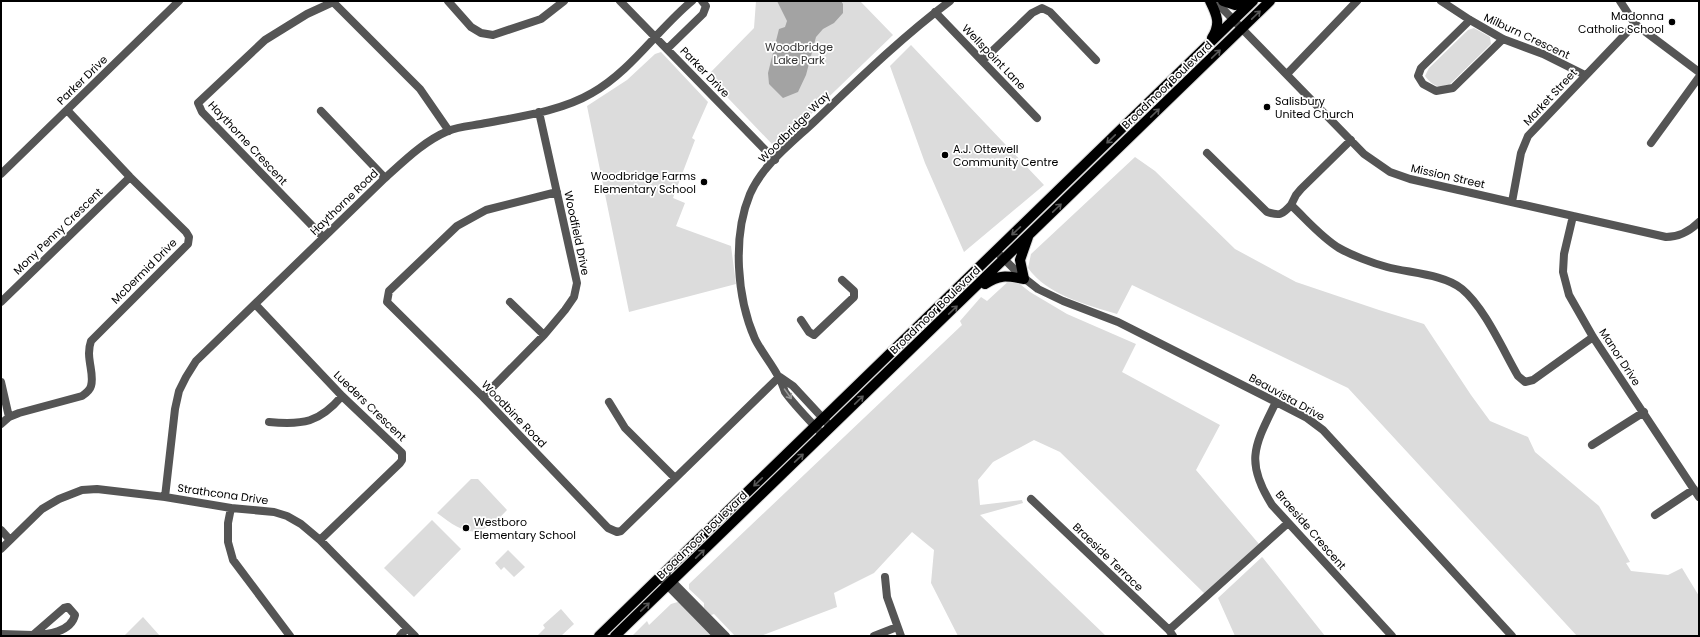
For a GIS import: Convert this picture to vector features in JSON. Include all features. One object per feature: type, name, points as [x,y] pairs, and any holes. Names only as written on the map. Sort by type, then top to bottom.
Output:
[{"type":"main road","points":[[1204,50],[1216,31],[1219,21],[1210,1]]},
{"type":"main road","points":[[1223,1],[1235,5],[1246,1]]},
{"type":"main road","name":"Broadmoor Boulevard","points":[[599,636],[1253,1]]},
{"type":"main road","name":"Broadmoor Boulevard","points":[[615,636],[1270,1]]},
{"type":"main road","points":[[970,293],[1000,276],[1004,275],[1024,278],[1020,260],[1029,235]]},
{"type":"street","name":"Parker Drive","points":[[1,174],[179,1]]},
{"type":"street","points":[[448,1],[471,27],[481,34],[493,35],[541,19],[564,1]]},
{"type":"street","name":"Parker Drive","points":[[620,1],[775,160]]},
{"type":"street","name":"Haythorne Road","points":[[165,497],[175,408],[179,391],[196,361],[385,178],[433,138],[449,131],[539,112],[574,102],[592,93],[626,67],[692,1]]},
{"type":"street","points":[[667,49],[703,14],[706,6],[702,1]]},
{"type":"street","name":"Woodbridge Way","points":[[823,435],[785,392],[779,377],[764,356],[749,324],[742,298],[739,262],[741,224],[744,210],[750,193],[775,160],[881,58],[950,1]]},
{"type":"street","name":"Mission Street","points":[[1215,1],[1243,28],[1364,154],[1377,165],[1390,172],[1410,179],[1666,237],[1676,237],[1694,227],[1699,222]]},
{"type":"street","points":[[1287,74],[1357,1]]},
{"type":"street","name":"Milburn Crescent","points":[[1441,1],[1503,39],[1543,54],[1586,75]]},
{"type":"street","points":[[1620,1],[1636,24],[1699,72]]},
{"type":"street","name":"Haythorne Crescent","points":[[323,237],[202,112],[198,103],[265,40],[307,14],[333,2],[420,89],[449,131]]},
{"type":"street","points":[[983,60],[1032,14],[1042,8],[1050,12],[1096,60]]},
{"type":"street","name":"Wellspoint Lane","points":[[935,12],[983,60],[1037,118]]},
{"type":"street","points":[[1470,20],[1420,68],[1418,76],[1423,84],[1436,91],[1453,88],[1503,39]]},
{"type":"street","name":"Market Street","points":[[1512,202],[1521,153],[1528,136],[1636,24]]},
{"type":"street","points":[[1651,143],[1699,77]]},
{"type":"street","name":"McDermid Drive","points":[[1,424],[9,417],[19,413],[82,396],[88,391],[91,386],[88,348],[91,341],[188,244],[186,232],[130,177],[67,110]]},
{"type":"street","points":[[321,111],[385,178]]},
{"type":"street","name":"Woodfield Drive","points":[[482,397],[544,335],[566,310],[574,297],[577,283],[539,112]]},
{"type":"street","points":[[1208,153],[1267,212],[1277,215],[1284,213],[1301,189],[1351,140]]},
{"type":"street","name":"Mony Penny Crescent","points":[[1,302],[130,177]]},
{"type":"street","name":"Woodbine Road","points":[[558,192],[486,210],[457,226],[389,290],[387,302],[482,397],[608,528],[617,532],[621,531],[779,377]]},
{"type":"street","points":[[1291,205],[1338,248],[1385,266],[1450,281],[1461,288],[1482,312],[1518,376],[1525,382],[1533,380],[1593,337]]},
{"type":"street","name":"Manor Drive","points":[[1572,216],[1564,254],[1563,272],[1569,295],[1593,337],[1699,496]]},
{"type":"street","name":"Beauvista Drive","points":[[996,252],[1038,289],[1118,322],[1276,402],[1306,418],[1323,430],[1509,635]]},
{"type":"street","points":[[801,320],[809,332],[814,335],[854,297],[854,291],[842,280]]},
{"type":"street","points":[[510,302],[544,335]]},
{"type":"street","name":"Lueders Crescent","points":[[255,304],[342,396],[402,453],[402,460],[320,540]]},
{"type":"street","name":"Woodbridge Way","points":[[779,377],[793,386],[831,427]]},
{"type":"street","points":[[1,382],[9,417]]},
{"type":"street","points":[[269,422],[291,424],[307,422],[320,416],[333,406],[342,396]]},
{"type":"street","points":[[609,402],[626,428],[675,478]]},
{"type":"street","name":"Braeside Crescent","points":[[1276,402],[1258,439],[1255,458],[1257,477],[1262,490],[1272,505],[1288,523],[1392,636]]},
{"type":"street","points":[[1592,445],[1644,412]]},
{"type":"street","name":"Strathcona Drive","points":[[1,549],[51,504],[59,499],[82,490],[97,489],[165,497],[231,508],[257,509],[287,516],[301,524],[320,540],[415,636]]},
{"type":"street","points":[[1655,515],[1694,489]]},
{"type":"street","name":"Braeside Terrace","points":[[1031,499],[1171,633],[1288,523]]},
{"type":"street","points":[[231,508],[228,523],[228,542],[233,560],[290,636]]},
{"type":"street","points":[[1,530],[10,540]]},
{"type":"street","points":[[662,575],[726,636]]},
{"type":"street","points":[[885,577],[887,597],[901,636]]},
{"type":"street","points":[[670,583],[717,636]]},
{"type":"street","points":[[1,634],[33,635],[46,635],[56,632],[74,619],[75,615],[68,607],[64,608],[33,635]]},
{"type":"street","points":[[874,636],[897,627]]},
{"type":"street","points":[[400,636],[407,628]]},
{"type":"green space","name":"Woodbridge Lake Park","points":[[756,1],[860,1],[893,35],[781,143],[772,144],[707,76],[754,28]]},
{"type":"green space","points":[[1474,28],[1490,37],[1491,44],[1447,87],[1440,87],[1432,83],[1425,76],[1429,68],[1468,30]]},
{"type":"green space","points":[[911,45],[1044,185],[964,252],[925,163],[890,66]]},
{"type":"green space","points":[[661,52],[708,102],[692,138],[695,140],[673,198],[685,203],[676,226],[731,246],[736,284],[629,312],[587,106],[627,80],[655,54]]},
{"type":"green space","points":[[1135,157],[1155,171],[1235,249],[1296,282],[1424,324],[1490,421],[1528,437],[1535,452],[1599,506],[1630,562],[1626,563],[1631,571],[1668,575],[1682,568],[1699,596],[1699,636],[1577,636],[1348,388],[1132,285],[1117,314],[1068,298],[1046,285],[1036,277],[1028,268],[1031,254]]},
{"type":"green space","points":[[1012,278],[1030,292],[1067,314],[1136,344],[1122,372],[1220,425],[1196,470],[1259,544],[1205,594],[1060,452],[1034,440],[993,462],[978,480],[980,505],[1022,500],[1023,503],[980,515],[1106,636],[958,636],[931,583],[934,550],[912,532],[874,573],[834,593],[837,607],[761,636],[735,636],[714,614],[711,615],[704,608],[704,603],[689,589],[689,584],[962,325],[960,321],[981,297],[987,301]]},
{"type":"green space","points":[[471,479],[478,479],[507,510],[497,520],[488,526],[480,530],[473,531],[465,530],[447,521],[437,513]]},
{"type":"green space","points":[[432,520],[461,549],[414,597],[384,568]]},
{"type":"green space","points":[[508,550],[525,567],[514,577],[504,567],[501,570],[495,563]]},
{"type":"green space","points":[[1262,557],[1325,636],[1235,636],[1218,598]]},
{"type":"green space","points":[[681,601],[715,636],[632,636],[647,621],[649,625],[671,604]]},
{"type":"green space","points":[[561,609],[574,624],[561,636],[537,636],[545,628],[543,625]]},
{"type":"green space","points":[[143,617],[160,636],[124,636]]},
{"type":"shaded area","points":[[777,1],[841,1],[843,4],[843,13],[834,23],[823,29],[816,37],[806,75],[798,92],[783,98],[769,84],[768,73],[779,29],[785,27],[787,21]]},
{"type":"place","name":"Madonna Catholic School","points":[[1672,22]]},
{"type":"place","name":"Salisbury United Church","points":[[1267,107]]},
{"type":"place","name":"A.J. Ottewell Community Centre","points":[[945,155]]},
{"type":"place","name":"Woodbridge Farms Elementary School","points":[[704,182]]},
{"type":"place","name":"Westboro Elementary School","points":[[466,528]]}]
